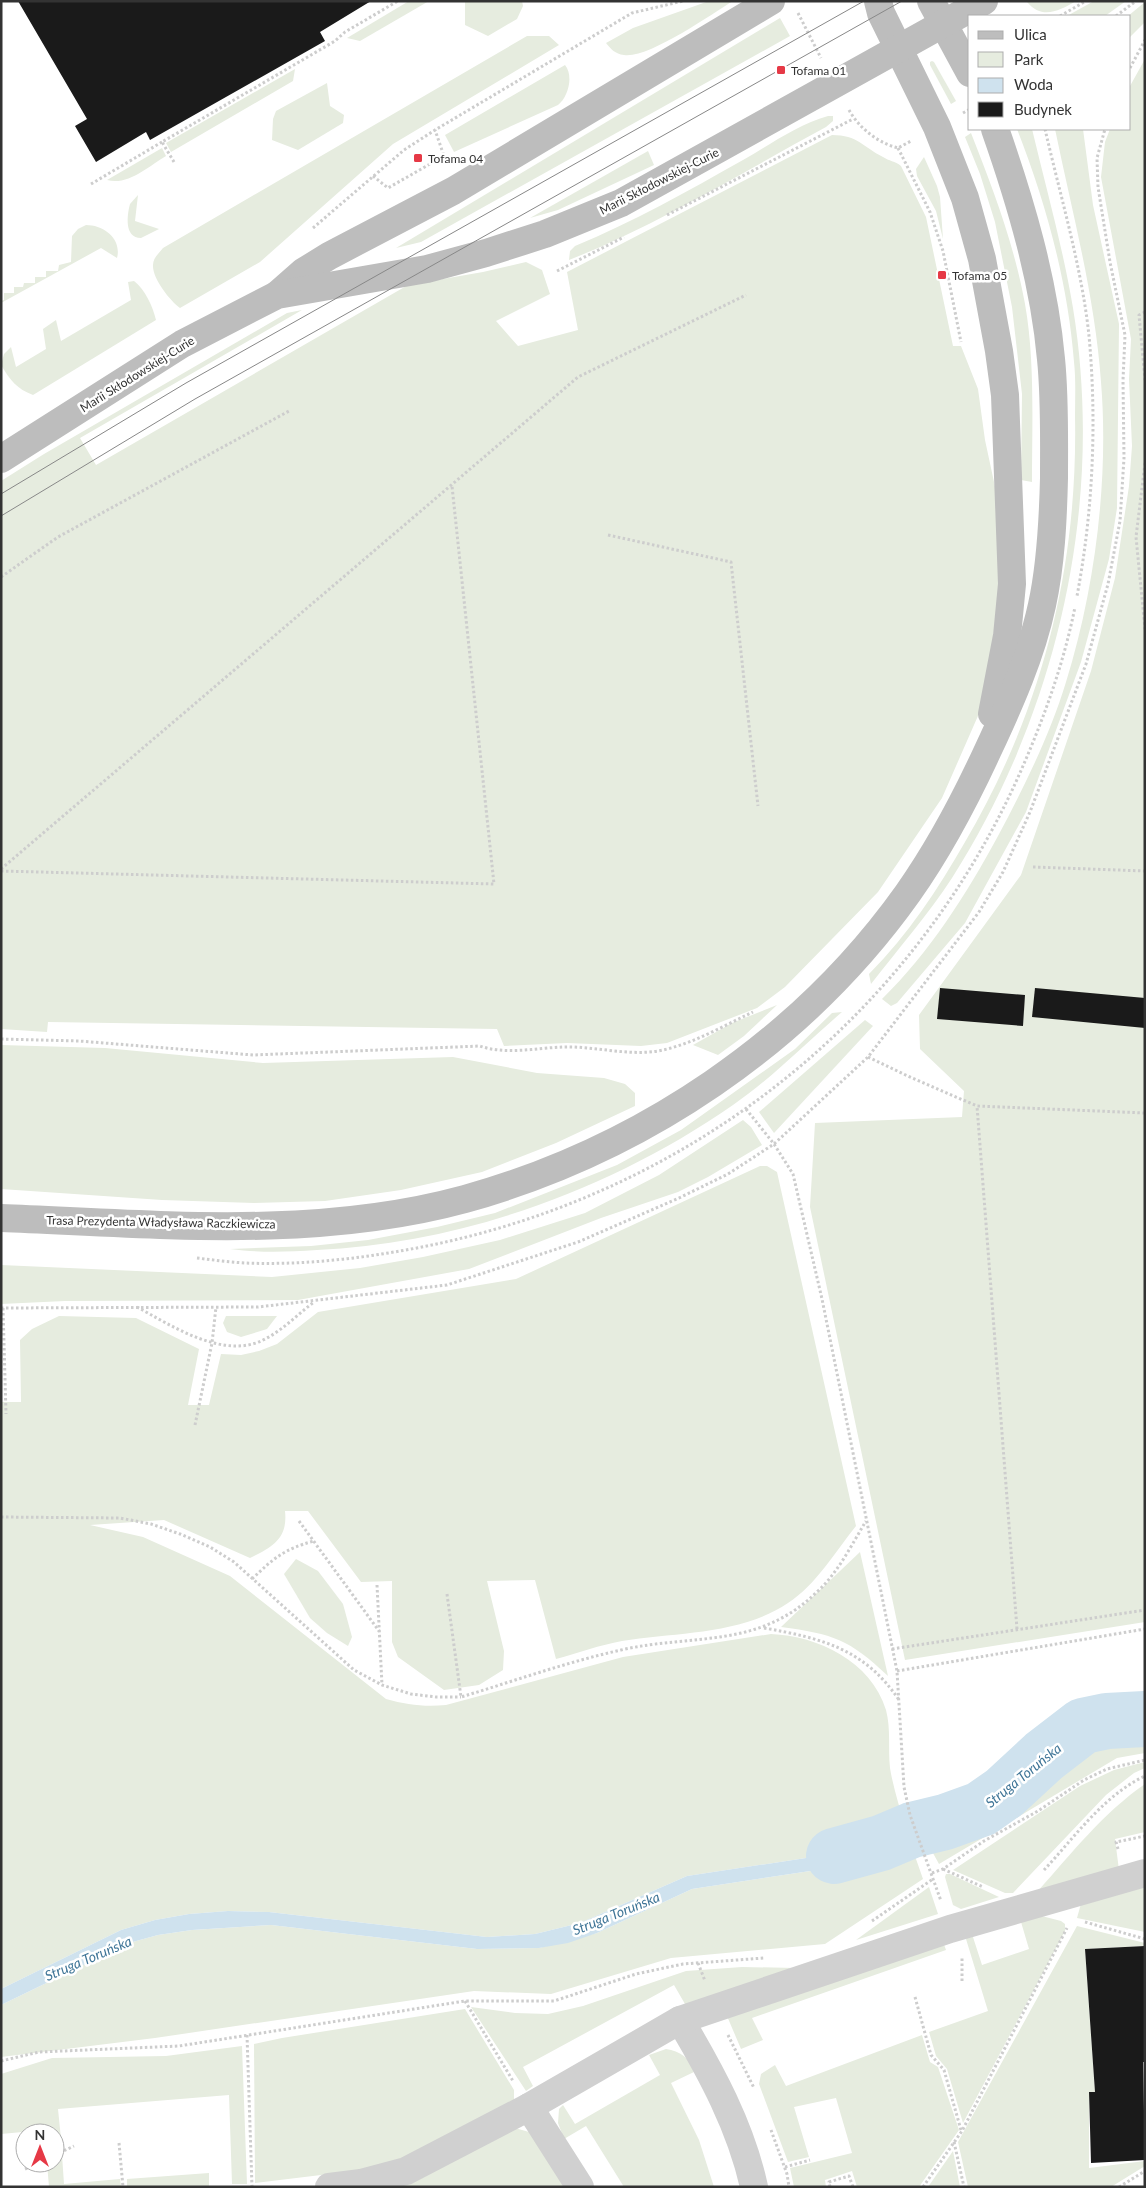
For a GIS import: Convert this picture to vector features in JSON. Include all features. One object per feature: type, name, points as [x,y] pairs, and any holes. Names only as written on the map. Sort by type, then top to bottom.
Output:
[{"type":"main road","name":"Marii Skłodowskiej-Curie","points":[[1,459],[182,344],[277,295],[303,272],[329,256],[453,191],[771,1]]},
{"type":"main road","name":"Trasa Prezydenta Władysława Raczkiewicza","points":[[878,1],[898,49],[937,127],[974,225],[989,289],[1005,395],[1012,584],[1007,636],[998,690],[980,767]]},
{"type":"main road","name":"Marii Skłodowskiej-Curie","points":[[277,295],[426,269],[486,253],[545,234],[621,203],[898,49],[938,12],[984,1]]},
{"type":"main road","points":[[938,12],[968,69]]},
{"type":"main road","name":"Trasa Prezydenta Władysława Raczkiewicza","points":[[1,1218],[268,1225],[342,1221],[398,1213],[461,1200],[517,1183],[565,1165],[621,1138],[670,1111],[732,1070],[783,1030],[830,985],[868,944],[907,894],[938,846],[980,767],[1018,685],[1034,640],[1044,600],[1053,520],[1052,358],[1037,270],[1015,186],[995,130]]},
{"type":"street","points":[[329,2187],[361,2183],[406,2171],[529,2107],[680,2020],[950,1929],[1145,1873]]},
{"type":"street","points":[[680,2020],[714,2077],[749,2167],[754,2187]]},
{"type":"street","points":[[529,2107],[580,2187]]},
{"type":"path","points":[[91,184],[335,41],[344,32],[398,1]]},
{"type":"path","points":[[308,232],[404,150],[435,130],[632,13],[684,1]]},
{"type":"path","points":[[1062,15],[1086,1]]},
{"type":"path","points":[[1117,15],[1136,1]]},
{"type":"path","points":[[1131,66],[1145,40]]},
{"type":"path","points":[[851,114],[853,119],[879,140],[898,148],[930,212],[942,251],[961,342]]},
{"type":"path","points":[[662,217],[853,119]]},
{"type":"path","points":[[374,176],[388,188],[444,156],[435,130]]},
{"type":"path","points":[[188,1258],[244,1263],[296,1263],[374,1256],[446,1243],[521,1223],[584,1199],[661,1162],[746,1109],[821,1049],[865,1007],[907,959],[942,912],[980,854],[1009,798],[1042,723],[1060,668],[1081,574],[1089,517],[1092,460],[1092,390],[1089,334],[1078,274],[1045,130]]},
{"type":"path","points":[[898,148],[914,140]]},
{"type":"path","points":[[162,142],[174,162]]},
{"type":"path","points":[[557,271],[627,235]]},
{"type":"path","points":[[1,870],[578,378],[746,295]]},
{"type":"path","points":[[1145,312],[1140,315],[1145,380]]},
{"type":"path","points":[[1,577],[58,537],[289,411]]},
{"type":"path","points":[[1145,463],[1136,537],[1145,629]]},
{"type":"path","points":[[1,870],[494,884],[452,485]]},
{"type":"path","points":[[608,535],[731,562],[758,806]]},
{"type":"path","points":[[1033,867],[1145,871]]},
{"type":"path","points":[[1,1039],[79,1041],[253,1055],[480,1046],[493,1050],[565,1047],[636,1052],[657,1051],[684,1044],[754,1012]]},
{"type":"path","points":[[868,1057],[978,1106],[1145,1113]]},
{"type":"path","points":[[978,1106],[1017,1629]]},
{"type":"path","points":[[746,1109],[774,1144],[793,1174],[822,1299],[897,1671],[904,1787],[910,1815],[932,1873],[950,1929]]},
{"type":"path","points":[[6,1414],[2,1308],[258,1307],[447,1285],[578,1242],[679,1198],[728,1174],[774,1144]]},
{"type":"path","points":[[136,1307],[194,1337],[212,1343],[248,1345],[265,1339],[315,1301]]},
{"type":"path","points":[[195,1425],[212,1343],[216,1307]]},
{"type":"path","points":[[1,1518],[120,1518],[151,1524],[210,1547],[234,1562],[354,1670],[382,1684],[411,1694],[436,1697],[460,1697],[621,1650],[741,1634],[764,1628],[783,1618],[820,1590],[835,1571],[867,1521]]},
{"type":"path","points":[[299,1521],[379,1631]]},
{"type":"path","points":[[252,1579],[272,1560],[291,1547],[314,1541]]},
{"type":"path","points":[[377,1586],[382,1684]]},
{"type":"path","points":[[447,1594],[460,1697]]},
{"type":"path","points":[[892,1649],[1145,1610]]},
{"type":"path","points":[[764,1628],[806,1635],[846,1650],[878,1674],[899,1700]]},
{"type":"path","points":[[897,1671],[1145,1628]]},
{"type":"path","points":[[932,1873],[943,1869],[984,1841],[1038,1811],[1084,1780],[1107,1769],[1145,1760]]},
{"type":"path","points":[[1040,1874],[1104,1804],[1132,1782],[1145,1776]]},
{"type":"path","points":[[943,1869],[992,1891]]},
{"type":"path","points":[[923,2187],[962,2131],[1067,1927]]},
{"type":"path","points":[[1,2061],[39,2052],[179,2046],[465,2001],[554,2001],[636,1974],[683,1964],[767,1958]]},
{"type":"path","points":[[915,1997],[931,2054],[944,2070],[962,2131]]},
{"type":"path","points":[[465,2001],[529,2107]]},
{"type":"path","points":[[247,2034],[252,2187]]},
{"type":"path","points":[[954,2142],[964,2187]]},
{"type":"path","points":[[119,2143],[123,2187]]},
{"type":"path","points":[[65,2150],[74,2146]]},
{"type":"path","points":[[785,2167],[810,2160]]},
{"type":"path","points":[[1119,2187],[1145,2171]]},
{"type":"path","points":[[830,2187],[829,2182],[849,2176],[853,2187]]},
{"type":"green space","points":[[409,1],[429,1],[360,41],[347,38]]},
{"type":"green space","points":[[465,1],[522,1],[523,6],[517,19],[488,36],[465,25]]},
{"type":"green space","points":[[709,1],[733,1],[679,35],[648,50],[624,55],[616,52],[606,43],[633,28]]},
{"type":"green space","points":[[1028,1],[1076,1],[1063,8],[1045,12],[1033,8]]},
{"type":"green space","points":[[1094,1],[1126,1],[1106,15],[1069,15]]},
{"type":"green space","points":[[1145,2],[1145,22],[1131,36],[1131,15],[1129,15]]},
{"type":"green space","points":[[780,18],[790,36],[421,242],[396,248]]},
{"type":"green space","points":[[527,36],[549,36],[559,45],[393,144],[260,262],[180,308],[162,289],[153,270],[153,262],[163,248]]},
{"type":"green space","points":[[1145,59],[1145,1622],[905,1660],[810,1207],[815,1123],[962,1117],[964,1091],[920,1049],[919,1015],[1021,875],[1091,671],[1115,578],[1129,486],[1132,446],[1129,379],[1131,339],[1101,177],[1105,142],[1110,130],[1131,130],[1131,84]]},
{"type":"green space","points":[[932,61],[956,101],[951,104],[930,65]]},
{"type":"green space","points":[[565,65],[569,75],[569,86],[565,97],[558,105],[454,152],[445,135]]},
{"type":"green space","points":[[295,69],[293,81],[171,152],[166,143]]},
{"type":"green space","points":[[327,83],[330,106],[344,115],[343,123],[298,150],[272,140],[273,119],[276,111]]},
{"type":"green space","points":[[828,116],[833,116],[833,121],[826,127],[731,180],[635,231],[569,260],[570,251],[575,246],[660,206],[795,129]]},
{"type":"green space","points":[[1017,130],[1032,130],[1069,286],[1081,382],[1082,456],[1077,530],[1064,604],[1045,676],[1020,746],[989,814],[943,892],[871,984],[869,974],[897,944],[933,894],[965,842],[992,792],[1015,742],[1034,690],[1050,637],[1062,583],[1070,529],[1074,473],[1074,362],[1067,303],[1061,273],[1046,214]]},
{"type":"green space","points":[[1055,130],[1083,130],[1093,205],[1119,324],[1117,508],[1109,559],[1081,662],[1026,812],[965,923],[897,1003],[891,1006],[882,999],[916,962],[960,901],[998,836],[1036,761],[1060,702],[1085,610],[1092,572],[1101,495],[1103,419],[1094,318]]},
{"type":"green space","points":[[971,133],[1009,238],[1025,304],[1032,370],[1032,482],[1021,480],[1022,394],[1012,307],[995,222],[980,174],[965,137]]},
{"type":"green space","points":[[832,135],[854,139],[901,166],[926,217],[953,346],[961,346],[978,389],[985,440],[997,496],[1003,578],[981,709],[942,798],[878,892],[785,987],[757,1008],[667,1043],[641,1046],[567,1043],[504,1046],[497,1029],[48,1022],[47,1032],[1,1029],[1,481],[44,454],[287,313],[302,310],[80,438],[96,465],[408,285],[483,272],[526,262],[542,270],[550,294],[496,321],[518,346],[578,330],[567,272]]},
{"type":"green space","points":[[162,148],[166,156],[138,174],[123,180],[107,180]]},
{"type":"green space","points":[[648,151],[654,165],[558,210],[530,218]]},
{"type":"green space","points":[[924,157],[940,197],[943,239],[936,211],[917,176],[916,169]]},
{"type":"green space","points":[[138,195],[135,221],[159,229],[141,238],[132,234],[128,225],[130,204]]},
{"type":"green space","points":[[86,225],[99,227],[110,234],[117,245],[117,258],[101,248],[1,303],[4,300],[4,293],[14,293],[14,287],[23,287],[24,283],[35,283],[35,277],[46,277],[46,271],[58,271],[59,265],[71,262],[72,236],[78,229]]},
{"type":"green space","points":[[134,281],[148,299],[156,320],[33,395],[18,387],[11,380],[1,365],[4,354],[11,347],[16,367],[46,349],[43,329],[56,320],[61,341],[131,300],[128,282]]},
{"type":"green space","points":[[777,1005],[744,1036],[718,1055],[693,1045],[732,1023]]},
{"type":"green space","points":[[842,1012],[761,1084],[733,1105],[686,1135],[638,1162],[587,1186],[535,1206],[481,1223],[427,1236],[372,1245],[317,1250],[284,1252],[230,1249],[311,1246],[368,1240],[437,1227],[495,1213],[617,1165],[681,1130],[795,1049],[832,1013]]},
{"type":"green space","points":[[865,1020],[873,1026],[774,1133],[759,1112]]},
{"type":"green space","points":[[1,1045],[105,1048],[263,1063],[453,1057],[537,1073],[604,1078],[625,1084],[635,1093],[635,1106],[556,1143],[482,1172],[401,1190],[325,1201],[254,1203],[162,1200],[1,1189]]},
{"type":"green space","points":[[743,1120],[751,1127],[762,1145],[708,1177],[678,1192],[601,1218],[469,1269],[298,1300],[65,1301],[1,1304],[1,1265],[272,1277],[360,1268],[423,1257],[500,1240],[585,1213],[659,1175]]},
{"type":"green space","points":[[760,1166],[767,1166],[777,1172],[856,1526],[816,1578],[798,1596],[770,1613],[729,1627],[622,1641],[556,1659],[535,1580],[487,1581],[504,1651],[503,1670],[479,1685],[444,1690],[398,1657],[392,1642],[392,1581],[361,1582],[308,1511],[285,1511],[284,1528],[281,1535],[266,1550],[250,1558],[164,1520],[90,1525],[143,1537],[230,1576],[386,1699],[409,1704],[423,1706],[446,1705],[623,1657],[771,1634],[807,1640],[824,1646],[840,1654],[855,1665],[879,1693],[888,1717],[890,1768],[905,1827],[806,1858],[687,1876],[580,1923],[535,1934],[487,1937],[269,1912],[228,1911],[189,1914],[155,1920],[121,1930],[1,1989],[1,1402],[21,1402],[20,1340],[32,1329],[59,1316],[136,1318],[199,1349],[188,1405],[209,1405],[221,1354],[241,1355],[277,1344],[318,1312],[516,1279]]},
{"type":"green space","points":[[226,1316],[277,1316],[267,1329],[241,1337],[227,1332],[223,1323]]},
{"type":"green space","points":[[860,1552],[888,1676],[862,1654],[839,1640],[814,1632],[781,1627]]},
{"type":"green space","points":[[296,1559],[318,1571],[343,1604],[352,1637],[348,1646],[327,1633],[310,1618],[284,1574]]},
{"type":"green space","points":[[1145,1728],[1145,1753],[1117,1758],[939,1864],[928,1844],[963,1829],[996,1810],[1067,1743],[1086,1734],[1096,1732]]},
{"type":"green space","points":[[1145,1762],[1145,1768],[1134,1773],[1106,1795],[1013,1893],[1005,1893],[953,1870],[1080,1786],[1114,1770]]},
{"type":"green space","points":[[1145,1784],[1145,1832],[1115,1839],[1119,1870],[1038,1891],[1115,1808]]},
{"type":"green space","points":[[909,1839],[923,1879],[825,1944],[671,1958],[551,1994],[474,1991],[155,2038],[1,2057],[1,2005],[129,1943],[158,1935],[192,1930],[271,1925],[477,1949],[539,1948],[597,1933],[692,1889],[817,1870]]},
{"type":"green space","points":[[946,1874],[950,1874],[999,1897],[961,1909],[953,1905],[945,1877]]},
{"type":"green space","points":[[1145,1886],[1145,1932],[1077,1918],[1082,1900]]},
{"type":"green space","points":[[929,1887],[938,1914],[856,1940]]},
{"type":"green space","points":[[1034,1914],[1061,1921],[1065,1924],[1065,1931],[963,2123],[947,2069],[936,2056],[929,2032],[988,2011],[966,1939],[972,1934],[982,1965],[1029,1949],[1021,1922]]},
{"type":"green space","points":[[1077,1926],[1145,1943],[1145,1946],[1085,1949],[1095,2092],[1089,2093],[1089,2168],[1145,2161],[1145,2166],[1111,2187],[968,2187],[958,2142]]},
{"type":"green space","points":[[941,1936],[946,1950],[752,2018],[763,2040],[741,2049],[727,2016]]},
{"type":"green space","points":[[742,1967],[796,1968],[720,2003],[685,2004],[674,1985],[523,2067],[533,2086],[526,2091],[471,2007],[515,2013],[548,2014],[583,2006],[686,1971]]},
{"type":"green space","points":[[465,2009],[514,2090],[514,2101],[387,2167],[255,2183],[254,2044]]},
{"type":"green space","points":[[922,2035],[930,2062],[938,2067],[959,2130],[919,2187],[857,2187],[852,2171],[825,2180],[826,2187],[794,2187],[790,2168],[852,2153],[836,2098],[794,2107],[809,2157],[788,2162],[759,2084],[761,2074],[775,2065],[786,2086]]},
{"type":"green space","points":[[242,2046],[247,2184],[232,2184],[229,2095],[58,2109],[59,2123],[15,2123],[15,2133],[1,2134],[1,2074],[52,2058],[166,2056]]},
{"type":"green space","points":[[666,2049],[676,2051],[684,2056],[694,2072],[671,2083],[699,2140],[714,2187],[624,2187],[586,2126],[564,2139],[558,2123],[559,2109],[563,2105],[575,2124],[660,2075],[649,2055]]},
{"type":"green space","points":[[515,2128],[529,2132],[567,2187],[390,2187]]},
{"type":"green space","points":[[953,2151],[960,2187],[928,2187]]},
{"type":"green space","points":[[48,2173],[63,2173],[64,2184],[120,2179],[121,2187],[49,2187]]},
{"type":"green space","points":[[209,2173],[209,2186],[127,2187],[127,2179]]},
{"type":"water","points":[[905,1827],[909,1839],[817,1870],[692,1889],[597,1933],[568,1943],[539,1948],[477,1949],[271,1925],[192,1930],[158,1935],[129,1943],[1,2005],[1,1989],[121,1930],[155,1920],[189,1914],[228,1911],[269,1912],[487,1937],[535,1934],[580,1923],[687,1876],[806,1858]]},
{"type":"building","points":[[18,1],[371,1],[320,32],[325,41],[150,140],[146,132],[96,162],[75,126],[87,119]]},
{"type":"building","points":[[940,988],[1025,995],[1023,1026],[937,1019]]},
{"type":"building","points":[[1035,988],[1145,998],[1145,1028],[1032,1017]]},
{"type":"building","points":[[1145,1946],[1145,2062],[1143,2062],[1145,2160],[1091,2163],[1089,2092],[1095,2092],[1085,1949]]},
{"type":"waterway","name":"Struga Toruńska","points":[[834,1856],[881,1843],[912,1830],[945,1822],[981,1809],[1004,1793],[1044,1756],[1083,1726],[1107,1721],[1145,1719]]},
{"type":"tram line","points":[[1,494],[186,383],[864,1]]},
{"type":"tram line","points":[[1,516],[195,399],[902,1]]},
{"type":"place","name":"Tofama 01","points":[[781,70]]},
{"type":"place","name":"Tofama 04","points":[[418,158]]},
{"type":"place","name":"Tofama 05","points":[[942,275]]}]
